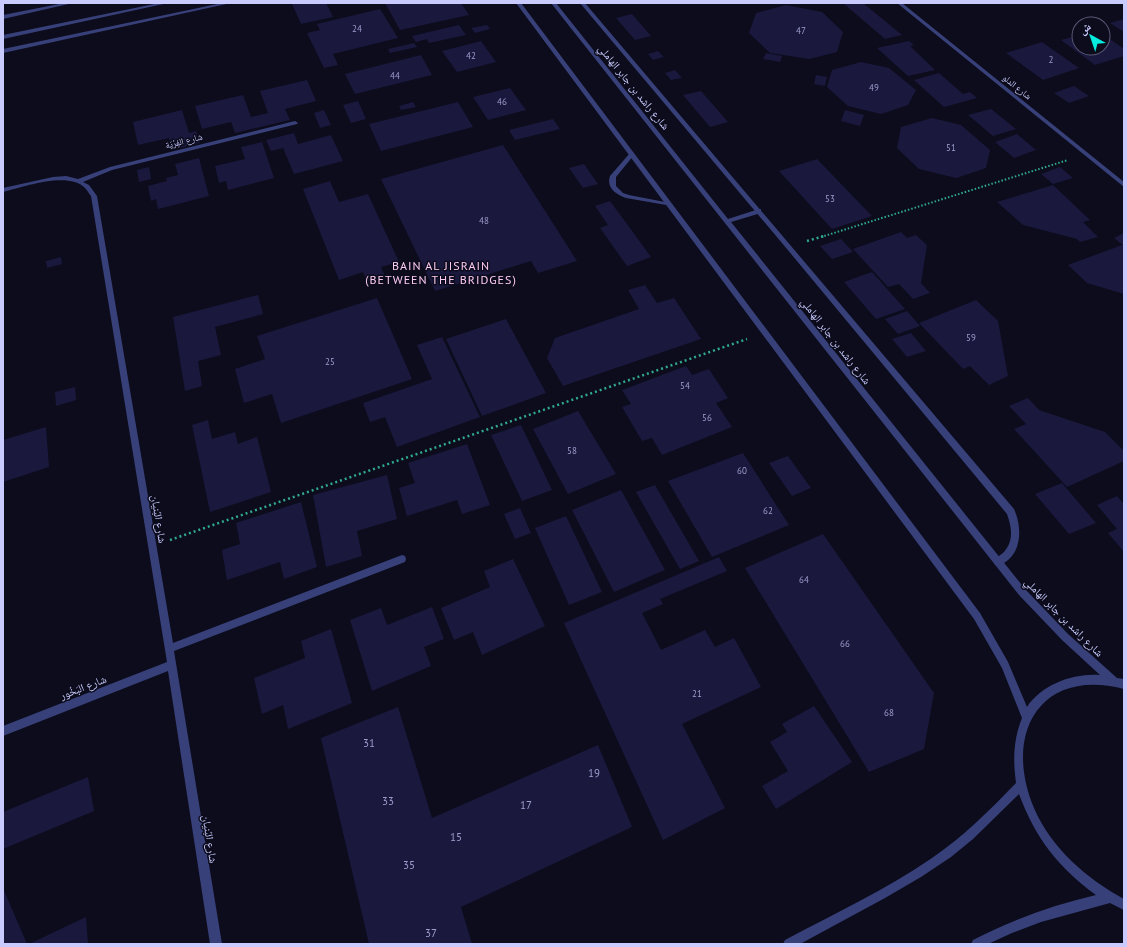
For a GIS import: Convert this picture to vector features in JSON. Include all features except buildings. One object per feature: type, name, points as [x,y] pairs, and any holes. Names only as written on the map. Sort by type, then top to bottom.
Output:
[{"type":"street","points":[[3,17],[71,3]]},
{"type":"street","points":[[3,36],[166,3]]},
{"type":"street","points":[[3,51],[229,3]]},
{"type":"street","points":[[518,3],[977,616],[1006,664],[1026,717]]},
{"type":"street","name":"شارع راشد بن جابر الهاملي","points":[[553,3],[998,562],[1042,614],[1088,659],[1114,681]]},
{"type":"street","points":[[582,3],[1012,512],[1016,536],[1014,546],[1007,556],[998,562]]},
{"type":"street","name":"شارع الدلو","points":[[899,3],[1124,185]]},
{"type":"street","name":"شارع الفِرْيَة","points":[[79,181],[110,169],[296,123]]},
{"type":"street","points":[[632,154],[613,176],[613,187],[621,194],[628,197],[670,205]]},
{"type":"street","points":[[3,190],[48,179],[70,178],[79,181]]},
{"type":"street","name":"شارع البُنيان","points":[[79,181],[86,185],[94,196],[153,546],[216,944]]},
{"type":"street","points":[[728,221],[759,211]]},
{"type":"street","points":[[169,649],[402,559]]},
{"type":"street","name":"شارع البَخُور","points":[[3,731],[172,665]]},
{"type":"street","points":[[1124,684],[1114,681],[1086,679],[1061,686],[1040,698],[1026,717],[1017,748],[1021,785],[1032,816],[1052,848],[1078,875],[1108,898],[1124,905]]},
{"type":"street","points":[[790,944],[902,883],[936,861],[996,812],[1021,785]]},
{"type":"street","points":[[977,944],[1020,923],[1064,908],[1108,898]]},
{"type":"path","points":[[789,247],[1086,154]]},
{"type":"path","points":[[153,546],[766,333]]},
{"type":"district","name":"BAIN AL JISRAIN (BETWEEN THE BRIDGES)","points":[[441,273]]}]
